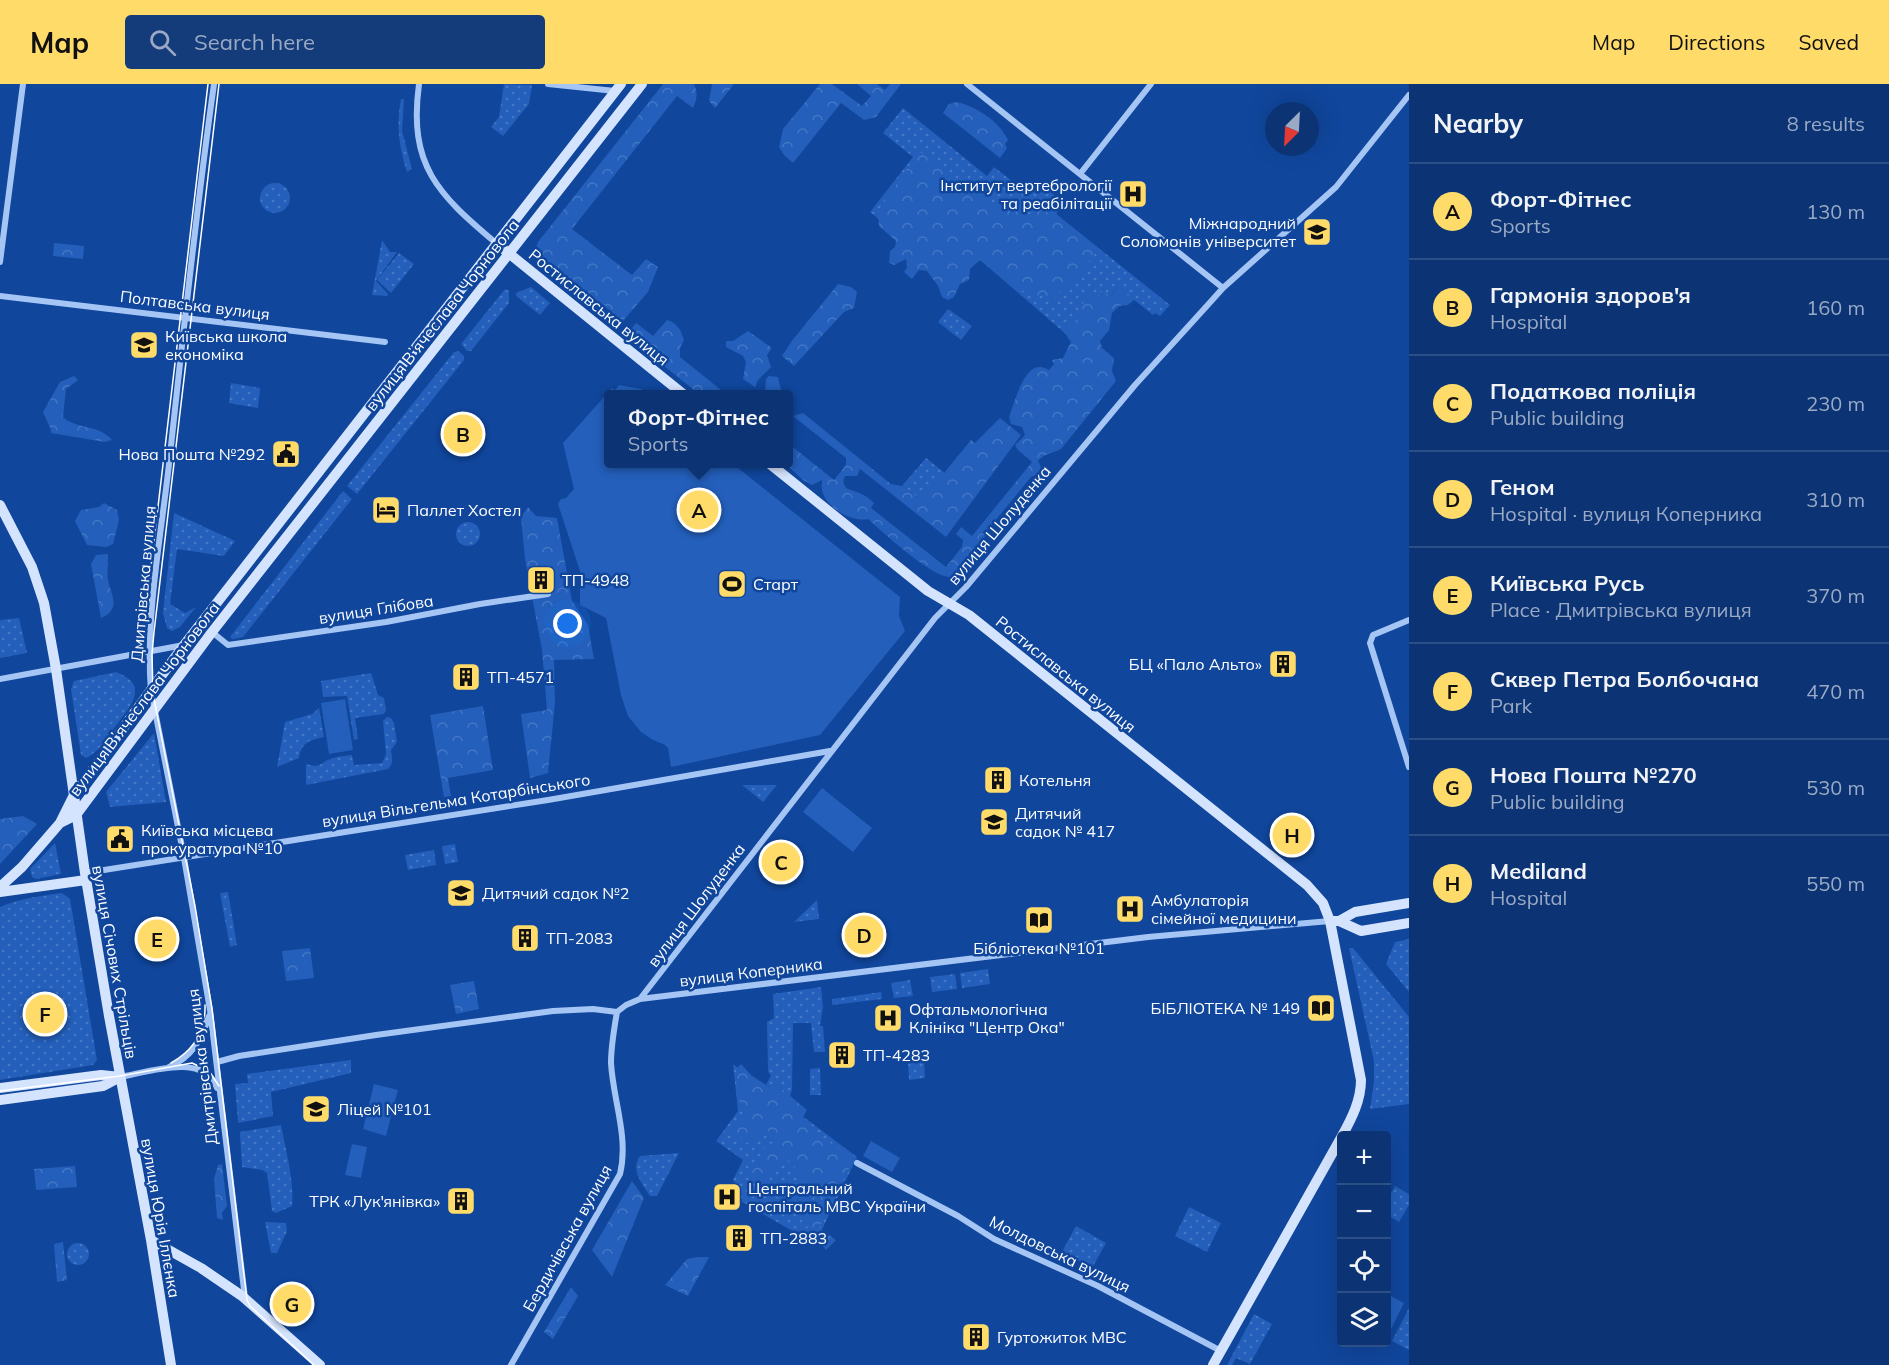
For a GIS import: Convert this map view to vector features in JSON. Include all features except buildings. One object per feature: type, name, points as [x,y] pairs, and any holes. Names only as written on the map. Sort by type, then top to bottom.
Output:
[{"type":"main road","name":"вулиця Вʼячеслава Чорновола","points":[[60,823],[76,815],[212,632],[642,84]]},
{"type":"main road","name":"вулиця Вʼячеслава Чорновола","points":[[60,823],[74,795],[184,645],[618,88]]},
{"type":"main road","name":"Ростиславська вулиця","points":[[496,243],[678,390]]},
{"type":"main road","name":"Ростиславська вулиця","points":[[775,468],[928,591],[969,615],[1306,885],[1323,903],[1334,921],[1361,1080],[1358,1101],[1344,1131]]},
{"type":"main road","name":"вулиця Січових Стрільців","points":[[0,505],[20,542],[42,594],[56,669],[85,876],[120,1077]]},
{"type":"main road","points":[[0,887],[22,867],[60,823]]},
{"type":"main road","points":[[0,892],[85,876]]},
{"type":"main road","points":[[1334,921],[1355,912],[1409,903]]},
{"type":"main road","points":[[1334,921],[1361,931],[1409,923]]},
{"type":"main road","points":[[0,1088],[101,1075],[120,1077]]},
{"type":"main road","points":[[0,1100],[103,1086],[120,1077]]},
{"type":"main road","name":"вулиця Юрія Іллєнка","points":[[120,1077],[151,1240],[171,1365]]},
{"type":"main road","name":"Ростиславська вулиця","points":[[1213,1365],[1337,1145]]},
{"type":"main road","points":[[151,1240],[201,1268],[245,1298],[320,1365]]},
{"type":"street","points":[[0,262],[23,84]]},
{"type":"street","name":"Дмитрівська вулиця","points":[[214,84],[185,317],[149,652],[154,710],[184,857],[210,1010],[245,1298]]},
{"type":"street","points":[[419,84],[417,136],[424,162],[431,176],[453,206],[496,243]]},
{"type":"street","points":[[548,84],[618,88]]},
{"type":"street","points":[[967,84],[1223,288]]},
{"type":"street","points":[[1080,174],[1151,84]]},
{"type":"street","name":"вулиця Шолуденка","points":[[640,999],[904,657],[949,603],[966,587],[1135,385],[1223,288],[1336,187],[1409,95]]},
{"type":"street","name":"Полтавська вулиця","points":[[0,296],[386,342]]},
{"type":"street","name":"вулиця Глібова","points":[[212,632],[228,645],[386,622],[548,594]]},
{"type":"street","points":[[1409,620],[1373,635],[1370,644],[1409,766]]},
{"type":"street","points":[[0,679],[184,645]]},
{"type":"street","name":"вулиця Вільгельма Котарбінського","points":[[85,876],[184,857],[548,800],[831,751]]},
{"type":"street","name":"вулиця Коперника","points":[[617,1012],[640,999],[1148,937],[1334,921]]},
{"type":"street","points":[[217,1062],[239,1056],[376,1035],[553,1011],[593,1009],[617,1012]]},
{"type":"street","points":[[157,1071],[177,1063],[193,1049],[202,1037],[210,1010]]},
{"type":"street","name":"Бердичівська вулиця","points":[[511,1365],[620,1174],[623,1146],[611,1064],[612,1038],[617,1012]]},
{"type":"street","points":[[120,1077],[181,1067],[197,1068],[210,1077],[220,1097]]},
{"type":"street","name":"Молдовська вулиця","points":[[857,1163],[958,1216],[994,1239],[1098,1286],[1221,1351]]},
{"type":"green space","points":[[504,84],[532,85],[529,104],[503,136],[491,127],[499,117]]},
{"type":"green space","points":[[663,84],[694,84],[696,96],[693,108],[677,96],[572,229],[632,275],[646,259],[658,267],[648,292],[623,321],[540,256],[536,248],[538,242]]},
{"type":"green space","points":[[712,84],[734,84],[715,108],[709,101]]},
{"type":"green space","points":[[820,84],[832,84],[862,106],[871,96],[857,84],[877,84],[885,90],[890,84],[901,84],[876,117],[864,120],[841,103],[793,163],[779,147],[783,129]]},
{"type":"green space","points":[[401,99],[404,99],[402,131],[412,169],[407,172],[399,136]]},
{"type":"green space","points":[[957,102],[972,107],[987,116],[1004,133],[1008,140],[1005,144],[1007,148],[1000,158],[943,113],[949,104]]},
{"type":"green space","points":[[903,108],[987,176],[994,167],[1030,195],[1040,183],[1063,203],[1056,214],[1170,305],[1160,316],[1155,313],[1153,315],[1118,287],[1075,342],[965,247],[944,272],[870,212],[913,157],[883,133]]},
{"type":"green space","points":[[919,151],[965,188],[979,192],[989,199],[990,206],[1011,206],[1028,216],[1045,198],[1053,199],[1062,205],[1056,214],[1099,249],[1067,290],[1060,291],[1053,299],[1032,295],[1010,285],[994,267],[980,260],[970,269],[969,280],[960,284],[954,297],[948,300],[942,297],[938,286],[927,271],[919,270],[912,279],[904,272],[907,268],[906,259],[894,265],[889,263],[890,251],[895,247],[896,241],[879,226],[878,211]]},
{"type":"green space","points":[[275,183],[285,188],[290,198],[285,208],[275,213],[265,208],[260,198],[265,188]]},
{"type":"green space","points":[[382,240],[390,252],[397,252],[376,281],[388,294],[387,296],[372,295]]},
{"type":"green space","points":[[54,243],[84,246],[83,259],[53,256]]},
{"type":"green space","points":[[399,253],[414,264],[391,293],[377,280]]},
{"type":"green space","points":[[838,284],[851,287],[857,292],[854,308],[844,312],[794,366],[782,356]]},
{"type":"green space","points":[[531,287],[550,303],[540,315],[516,296],[516,293]]},
{"type":"green space","points":[[1118,287],[1135,299],[1128,305],[1119,306],[1112,313],[1109,330],[1100,341],[1102,348],[1114,358],[1112,371],[1116,381],[1061,449],[1038,461],[1041,467],[1038,474],[1031,477],[952,577],[944,576],[921,563],[868,519],[854,519],[834,508],[824,496],[822,480],[812,485],[790,468],[793,468],[793,447],[834,480],[846,465],[846,458],[793,416],[803,413],[891,484],[902,486],[922,500],[971,440],[975,443],[1000,418],[1021,435],[946,537],[860,469],[857,476],[845,476],[843,482],[846,488],[874,503],[871,508],[946,567],[962,547],[963,540],[956,534],[961,527],[972,536],[1032,462],[1015,445],[1025,435],[1022,427],[1011,424],[1009,417],[1024,379],[1034,368],[1041,367],[1049,370],[1054,364],[1052,360],[1063,358],[1071,342],[1064,332],[1080,318],[1076,312],[1090,294],[1096,298],[1101,291],[1111,296]]},
{"type":"green space","points":[[505,289],[509,291],[509,303],[471,351],[467,351],[461,344]]},
{"type":"green space","points":[[948,309],[972,326],[961,340],[938,322]]},
{"type":"green space","points":[[667,320],[676,325],[684,340],[680,348],[680,357],[721,390],[694,390],[654,358],[640,342],[632,328],[636,323],[653,336]]},
{"type":"green space","points":[[748,331],[772,348],[767,355],[771,367],[758,380],[755,387],[743,379],[746,362],[743,356],[726,347],[726,341],[733,341]]},
{"type":"green space","points":[[458,351],[464,356],[464,360],[357,494],[347,486],[454,352]]},
{"type":"green space","points":[[74,376],[78,380],[66,389],[63,417],[75,424],[100,431],[112,440],[105,442],[51,433],[43,412],[60,382]]},
{"type":"green space","points":[[769,376],[778,377],[781,390],[765,390],[766,379]]},
{"type":"green space","points":[[231,383],[260,388],[258,408],[229,403]]},
{"type":"green space","name":"Старт","points":[[619,385],[642,390],[615,390]]},
{"type":"green space","name":"Старт","points":[[604,397],[604,468],[738,468],[900,597],[899,616],[905,631],[820,735],[671,767],[668,748],[641,732],[628,716],[621,695],[606,618],[580,605],[580,571],[558,504],[574,489],[563,443]]},
{"type":"green space","points":[[926,458],[945,473],[922,500],[902,486]]},
{"type":"green space","points":[[343,491],[352,499],[243,637],[233,639],[230,637]]},
{"type":"green space","points":[[104,503],[117,510],[119,520],[113,544],[106,547],[87,545],[75,521],[81,510],[99,507]]},
{"type":"green space","points":[[528,507],[536,516],[557,518],[572,601],[588,625],[594,659],[554,660],[555,703],[548,773],[530,778],[521,714],[547,710],[542,650],[525,559],[521,517]]},
{"type":"green space","points":[[174,513],[235,541],[224,556],[177,549],[170,604],[185,613],[196,607],[180,627],[172,631],[167,628],[163,613]]},
{"type":"green space","points":[[468,522],[477,525],[480,534],[477,543],[468,546],[459,543],[456,534],[459,525]]},
{"type":"green space","points":[[108,554],[108,580],[114,601],[111,610],[101,618],[91,564],[96,555]]},
{"type":"green space","points":[[19,618],[27,653],[0,658],[0,620]]},
{"type":"green space","points":[[116,672],[133,683],[134,697],[102,745],[86,758],[81,755],[71,689],[74,681]]},
{"type":"green space","points":[[371,673],[378,695],[384,698],[386,710],[384,714],[355,718],[358,739],[354,740],[347,696],[323,697],[321,681]]},
{"type":"green space","points":[[345,699],[353,750],[329,754],[321,703]]},
{"type":"green space","points":[[483,706],[493,770],[448,778],[451,796],[444,797],[430,715]]},
{"type":"green space","points":[[319,708],[324,737],[304,745],[299,758],[277,767],[285,722],[312,714]]},
{"type":"green space","points":[[387,717],[391,718],[394,723],[397,742],[391,750],[392,762],[388,769],[306,785],[306,764],[318,765],[333,758],[352,755],[354,765],[382,763],[386,754],[383,721]]},
{"type":"green space","points":[[154,733],[166,802],[110,807],[106,792]]},
{"type":"green space","points":[[742,785],[777,785],[763,802]]},
{"type":"green space","points":[[822,788],[872,828],[853,852],[803,812]]},
{"type":"green space","points":[[23,816],[37,824],[0,864],[0,819]]},
{"type":"green space","points":[[55,843],[61,874],[36,879],[32,877],[30,869]]},
{"type":"green space","points":[[455,844],[458,862],[445,864],[442,846]]},
{"type":"green space","points":[[434,850],[436,865],[408,870],[405,855]]},
{"type":"green space","points":[[228,892],[237,945],[230,947],[220,893]]},
{"type":"green space","points":[[62,893],[70,899],[97,1060],[93,1065],[0,1080],[0,907],[23,899]]},
{"type":"green space","points":[[817,900],[819,919],[794,922]]},
{"type":"green space","points":[[1409,939],[1409,992],[1386,964],[1395,942]]},
{"type":"green space","points":[[310,948],[314,978],[286,981],[282,951]]},
{"type":"green space","points":[[1349,948],[1353,948],[1409,1017],[1409,1104],[1370,1109],[1374,1061]]},
{"type":"green space","points":[[988,969],[990,984],[962,988],[960,973]]},
{"type":"green space","points":[[955,974],[957,989],[932,992],[930,977]]},
{"type":"green space","points":[[910,980],[913,996],[894,998],[891,983]]},
{"type":"green space","points":[[474,981],[479,1009],[456,1014],[450,985]]},
{"type":"green space","points":[[821,987],[823,1007],[820,1026],[823,1026],[825,1052],[814,1052],[811,1023],[793,1023],[790,1096],[775,1083],[770,1087],[766,1085],[771,1075],[768,1072],[767,1022],[774,1018],[773,994]]},
{"type":"green space","points":[[881,992],[882,999],[832,1005],[832,999]]},
{"type":"green space","points":[[351,1060],[351,1073],[271,1092],[273,1116],[238,1123],[235,1084],[248,1083],[247,1074]]},
{"type":"green space","points":[[924,1060],[925,1078],[909,1080],[908,1061]]},
{"type":"green space","points":[[733,1064],[857,1157],[815,1244],[742,1202],[739,1187],[733,1180],[743,1160],[716,1141],[738,1111]]},
{"type":"green space","points":[[741,1064],[751,1075],[769,1087],[775,1083],[807,1110],[801,1121],[853,1160],[819,1228],[836,1240],[826,1250],[791,1207],[794,1196],[808,1193],[811,1185],[790,1162],[786,1159],[765,1178],[749,1179],[747,1174],[768,1144],[776,1143],[776,1137],[768,1131],[758,1133],[752,1141],[747,1143],[732,1130],[743,1116],[736,1069]]},
{"type":"green space","points":[[820,1068],[821,1095],[810,1095],[810,1069]]},
{"type":"green space","points":[[374,1084],[398,1090],[386,1136],[363,1129]]},
{"type":"green space","points":[[281,1125],[291,1175],[292,1206],[276,1213],[272,1211],[267,1173],[242,1167],[240,1132]]},
{"type":"green space","points":[[871,1141],[900,1158],[892,1172],[863,1156]]},
{"type":"green space","points":[[352,1144],[367,1147],[361,1178],[345,1175]]},
{"type":"green space","points":[[679,1153],[657,1196],[650,1196],[637,1171],[637,1161],[640,1156]]},
{"type":"green space","points":[[222,1164],[227,1206],[222,1213],[223,1220],[217,1218],[214,1179],[218,1165]]},
{"type":"green space","points":[[75,1166],[77,1187],[36,1190],[34,1169]]},
{"type":"green space","points":[[632,1181],[644,1198],[612,1277],[592,1250]]},
{"type":"green space","points":[[1395,1186],[1409,1194],[1409,1205],[1399,1222],[1391,1217],[1391,1194]]},
{"type":"green space","points":[[1189,1207],[1221,1223],[1207,1252],[1175,1236]]},
{"type":"green space","points":[[265,1222],[286,1223],[287,1231],[277,1253],[271,1253]]},
{"type":"green space","points":[[1076,1226],[1106,1243],[1092,1268],[1062,1252]]},
{"type":"green space","points":[[63,1242],[67,1280],[57,1282],[54,1244]]},
{"type":"green space","points":[[74,1243],[82,1243],[89,1250],[89,1258],[82,1265],[74,1265],[67,1258],[67,1250]]},
{"type":"green space","points":[[709,1257],[688,1296],[665,1285],[687,1259]]},
{"type":"green space","points":[[571,1287],[578,1296],[553,1339],[544,1332]]},
{"type":"green space","points":[[1391,1296],[1404,1303],[1391,1329]]},
{"type":"green space","points":[[1409,1308],[1409,1350],[1392,1341]]},
{"type":"green space","points":[[1254,1314],[1272,1324],[1250,1364],[1236,1358],[1232,1365],[1227,1365]]},
{"type":"tram line","points":[[148,622],[151,566],[208,84]]},
{"type":"tram line","points":[[219,84],[154,632],[153,694],[195,906],[212,1009],[247,1300],[250,1306],[314,1365]]},
{"type":"tram line","points":[[171,1063],[186,1052],[197,1039],[203,1024],[205,1005]]},
{"type":"tram line","points":[[0,1091],[120,1076],[192,1063],[209,1071],[219,1086]]},
{"type":"place","name":"Інститут вертебрології та реабілітації","points":[[1133,194]]},
{"type":"place","name":"Міжнародний Соломонів університет","points":[[1317,232]]},
{"type":"place","name":"Київська школа економіка","points":[[144,345]]},
{"type":"place","name":"Гармонія здоров'я","points":[[463,434]]},
{"type":"place","name":"Нова Пошта №292","points":[[286,454]]},
{"type":"place","name":"Паллет Хостел","points":[[386,510]]},
{"type":"place","name":"Форт-Фітнес","points":[[699,510]]},
{"type":"place","name":"ТП-4948","points":[[541,580]]},
{"type":"place","name":"Старт","points":[[732,584]]},
{"type":"place","name":"БЦ «Пало Альто»","points":[[1283,664]]},
{"type":"place","name":"ТП-4571","points":[[466,677]]},
{"type":"place","name":"Котельня","points":[[998,780]]},
{"type":"place","name":"Дитячий садок № 417","points":[[994,822]]},
{"type":"place","name":"Mediland","points":[[1292,835]]},
{"type":"place","name":"Київська місцева прокуратура №10","points":[[120,839]]},
{"type":"place","name":"Податкова поліція","points":[[781,862]]},
{"type":"place","name":"Дитячий садок №2","points":[[461,893]]},
{"type":"place","name":"Амбулаторія сімейної медицини","points":[[1130,909]]},
{"type":"place","name":"Бібліотека №101","points":[[1039,920]]},
{"type":"place","name":"Геном","points":[[864,935]]},
{"type":"place","name":"ТП-2083","points":[[525,938]]},
{"type":"place","name":"Київська Русь","points":[[157,939]]},
{"type":"place","name":"БІБЛІОТЕКА № 149","points":[[1321,1008]]},
{"type":"place","name":"Сквер Петра Болбочана","points":[[45,1014]]},
{"type":"place","name":"Офтальмологічна Клініка \"Центр Ока\"","points":[[888,1018]]},
{"type":"place","name":"ТП-4283","points":[[842,1055]]},
{"type":"place","name":"Ліцей №101","points":[[316,1109]]},
{"type":"place","name":"Центральний госпіталь МВС України","points":[[727,1197]]},
{"type":"place","name":"ТРК «Лук'янівка»","points":[[461,1201]]},
{"type":"place","name":"ТП-2883","points":[[739,1238]]},
{"type":"place","name":"Нова Пошта №270","points":[[292,1304]]},
{"type":"place","name":"Гуртожиток МВС","points":[[976,1337]]}]
